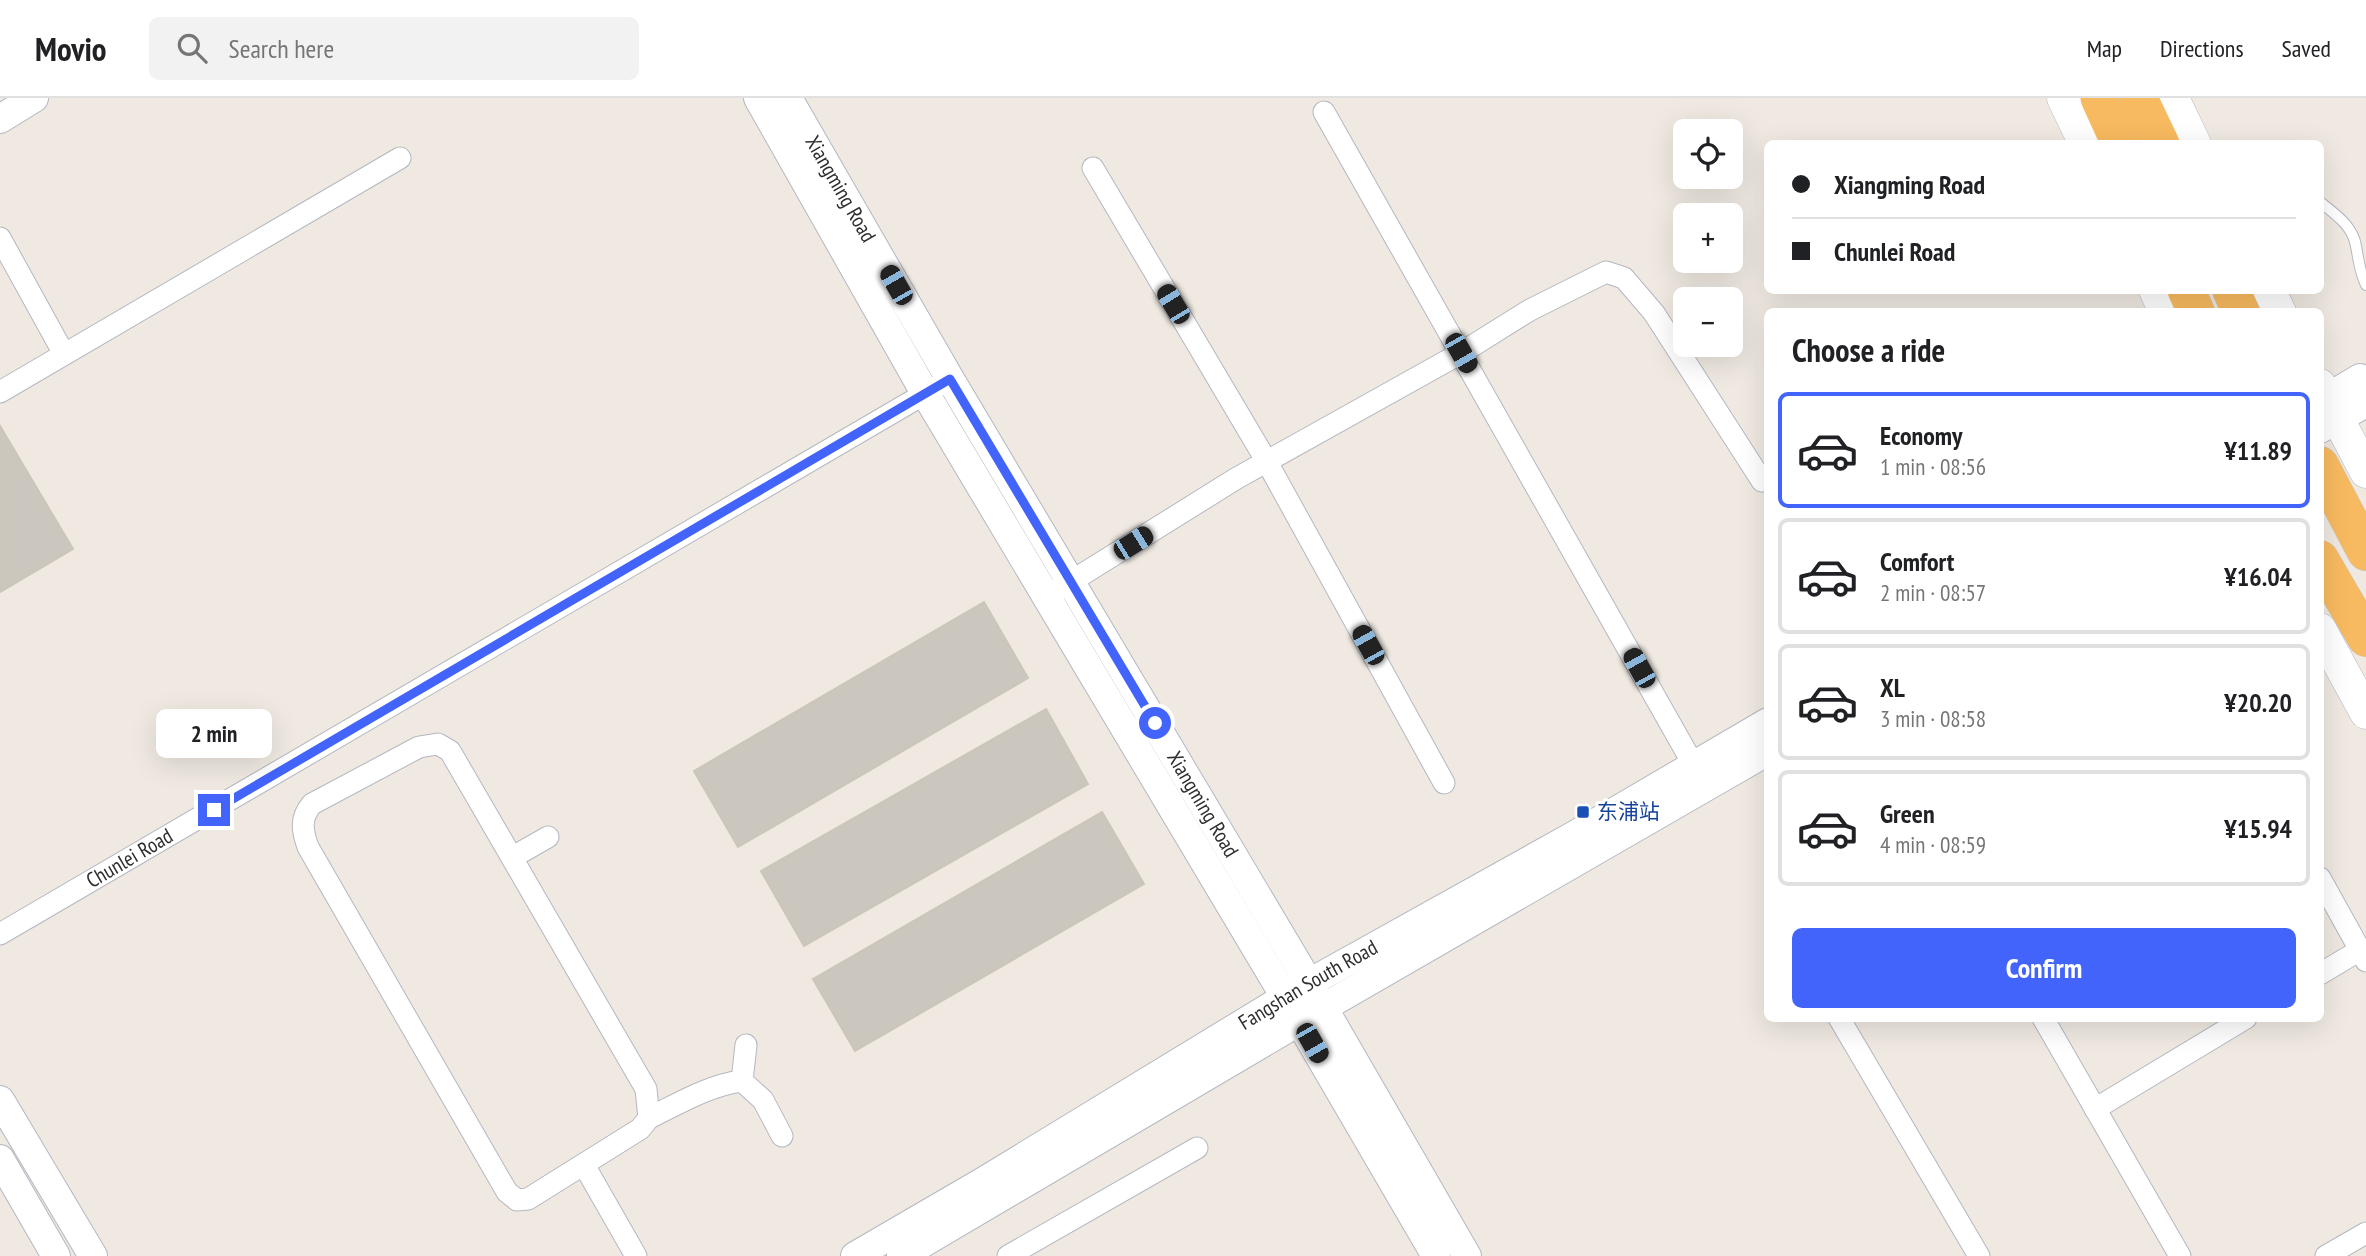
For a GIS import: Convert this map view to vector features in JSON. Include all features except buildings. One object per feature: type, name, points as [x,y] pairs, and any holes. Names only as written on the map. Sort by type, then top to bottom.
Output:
[{"type":"highway","points":[[2099,98],[2118,140]]},
{"type":"highway","points":[[2139,98],[2159,140]]},
{"type":"highway","points":[[2166,301],[2185,308]]},
{"type":"highway","points":[[2324,473],[2366,552]]},
{"type":"highway","points":[[2324,566],[2366,638]]},
{"type":"main road","points":[[2063,98],[2083,140]]},
{"type":"main road","points":[[2173,98],[2193,140]]},
{"type":"main road","points":[[2325,407],[2364,464]]},
{"type":"main road","points":[[2324,636],[2366,713]]},
{"type":"street","points":[[0,119],[34,98]]},
{"type":"street","name":"Xiangming Road","points":[[758,98],[925,393],[1046,597],[1297,990]]},
{"type":"street","name":"Xiangming Road","points":[[788,98],[1070,582],[1311,1015],[1436,1256]]},
{"type":"street","points":[[1324,112],[1700,776]]},
{"type":"street","points":[[0,392],[400,158]]},
{"type":"street","points":[[1093,168],[1266,462],[1444,783]]},
{"type":"street","points":[[0,239],[64,354]]},
{"type":"street","points":[[1046,597],[1266,462],[1461,353],[1530,310],[1606,272],[1624,278],[1654,313],[1762,481]]},
{"type":"street","name":"Chunlei Road","points":[[0,934],[950,379]]},
{"type":"street","points":[[2325,407],[2364,386]]},
{"type":"street","name":"Fangshan South Road","points":[[901,1256],[1311,1015],[1700,776],[1764,725]]},
{"type":"street","points":[[649,1118],[646,1089],[450,751],[438,744],[419,747],[313,804],[305,813],[302,830],[308,847],[507,1192],[517,1200],[528,1199],[584,1166],[640,1129],[649,1118],[699,1094],[742,1081]]},
{"type":"street","name":"Fangshan South Road","points":[[855,1256],[984,1181],[1297,990],[1573,836],[1700,776],[1764,752]]},
{"type":"street","points":[[513,857],[548,837]]},
{"type":"street","points":[[2324,885],[2363,956],[2324,972]]},
{"type":"street","name":"Xiangming Road","points":[[1311,1015],[1467,1256]]},
{"type":"street","points":[[1841,1022],[1979,1256]]},
{"type":"street","points":[[2045,1022],[2180,1256]]},
{"type":"street","points":[[2095,1109],[2239,1022]]},
{"type":"street","points":[[742,1081],[746,1045]]},
{"type":"street","points":[[742,1081],[763,1100],[782,1136]]},
{"type":"street","points":[[0,1100],[93,1256]]},
{"type":"street","points":[[1008,1256],[1196,1148]]},
{"type":"street","points":[[0,1159],[56,1256]]},
{"type":"street","points":[[584,1166],[636,1256]]},
{"type":"street","points":[[2326,1256],[2366,1233]]},
{"type":"lane","points":[[2324,206],[2349,228],[2356,244],[2357,262],[2366,285]]},
{"type":"place","name":"东浦站","points":[[1583,812]]},
{"type":"route","points":[[214,810],[950,379],[1155,723]]}]
